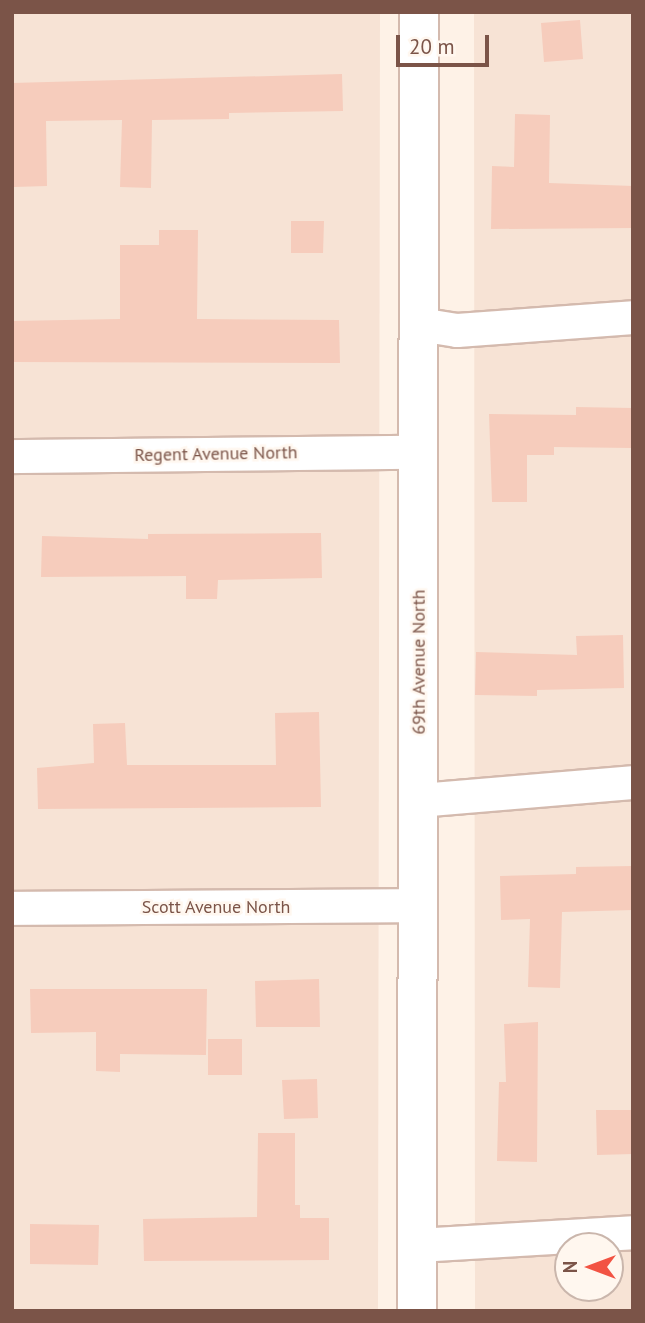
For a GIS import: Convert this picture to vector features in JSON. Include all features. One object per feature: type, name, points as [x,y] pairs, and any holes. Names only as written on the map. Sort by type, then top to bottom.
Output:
[{"type":"street","name":"69th Avenue North","points":[[417,1311],[419,12]]},
{"type":"street","points":[[419,324],[457,330],[633,317]]},
{"type":"street","name":"Regent Avenue North","points":[[12,456],[419,452]]},
{"type":"street","points":[[419,800],[633,782]]},
{"type":"street","name":"Scott Avenue North","points":[[12,908],[419,905]]},
{"type":"street","points":[[417,1245],[633,1232]]},
{"type":"shaded area","points":[[12,12],[380,12],[378,1311],[12,1311]]},
{"type":"shaded area","points":[[474,12],[633,12],[633,1311],[475,1311]]},
{"type":"building","points":[[580,20],[583,59],[544,62],[541,23]]},
{"type":"building","points":[[342,74],[343,111],[229,113],[229,119],[152,120],[151,188],[120,187],[122,120],[46,121],[47,186],[14,187],[12,83]]},
{"type":"building","points":[[515,114],[550,115],[549,183],[633,186],[633,228],[491,229],[492,166],[514,167]]},
{"type":"building","points":[[291,221],[324,221],[323,253],[291,253]]},
{"type":"building","points":[[159,230],[198,230],[197,319],[339,320],[340,363],[12,362],[12,321],[120,319],[120,245],[159,245]]},
{"type":"building","points":[[576,407],[632,408],[631,448],[554,447],[554,455],[527,455],[527,502],[492,502],[489,414],[576,415]]},
{"type":"building","points":[[321,533],[322,578],[218,580],[217,599],[186,599],[186,576],[41,577],[42,536],[148,539],[148,534]]},
{"type":"building","points":[[623,635],[624,688],[537,690],[537,696],[475,695],[476,652],[577,655],[576,636]]},
{"type":"building","points":[[319,712],[321,807],[38,809],[37,768],[94,763],[93,724],[125,723],[127,765],[276,765],[275,713]]},
{"type":"building","points":[[632,866],[633,910],[562,912],[560,988],[528,987],[530,919],[501,920],[500,876],[576,874],[576,867]]},
{"type":"building","points":[[319,979],[320,1027],[256,1027],[255,981]]},
{"type":"building","points":[[30,989],[207,989],[206,1055],[120,1054],[120,1072],[96,1071],[96,1032],[31,1033]]},
{"type":"building","points":[[538,1022],[537,1162],[497,1161],[499,1082],[506,1082],[504,1024]]},
{"type":"building","points":[[208,1039],[242,1039],[242,1075],[208,1075]]},
{"type":"building","points":[[317,1079],[318,1118],[284,1119],[282,1080]]},
{"type":"building","points":[[596,1110],[633,1110],[633,1154],[597,1155]]},
{"type":"building","points":[[258,1133],[295,1133],[295,1205],[300,1205],[300,1218],[329,1218],[329,1260],[144,1261],[143,1219],[257,1217]]},
{"type":"building","points":[[30,1224],[99,1225],[98,1265],[30,1264]]}]
